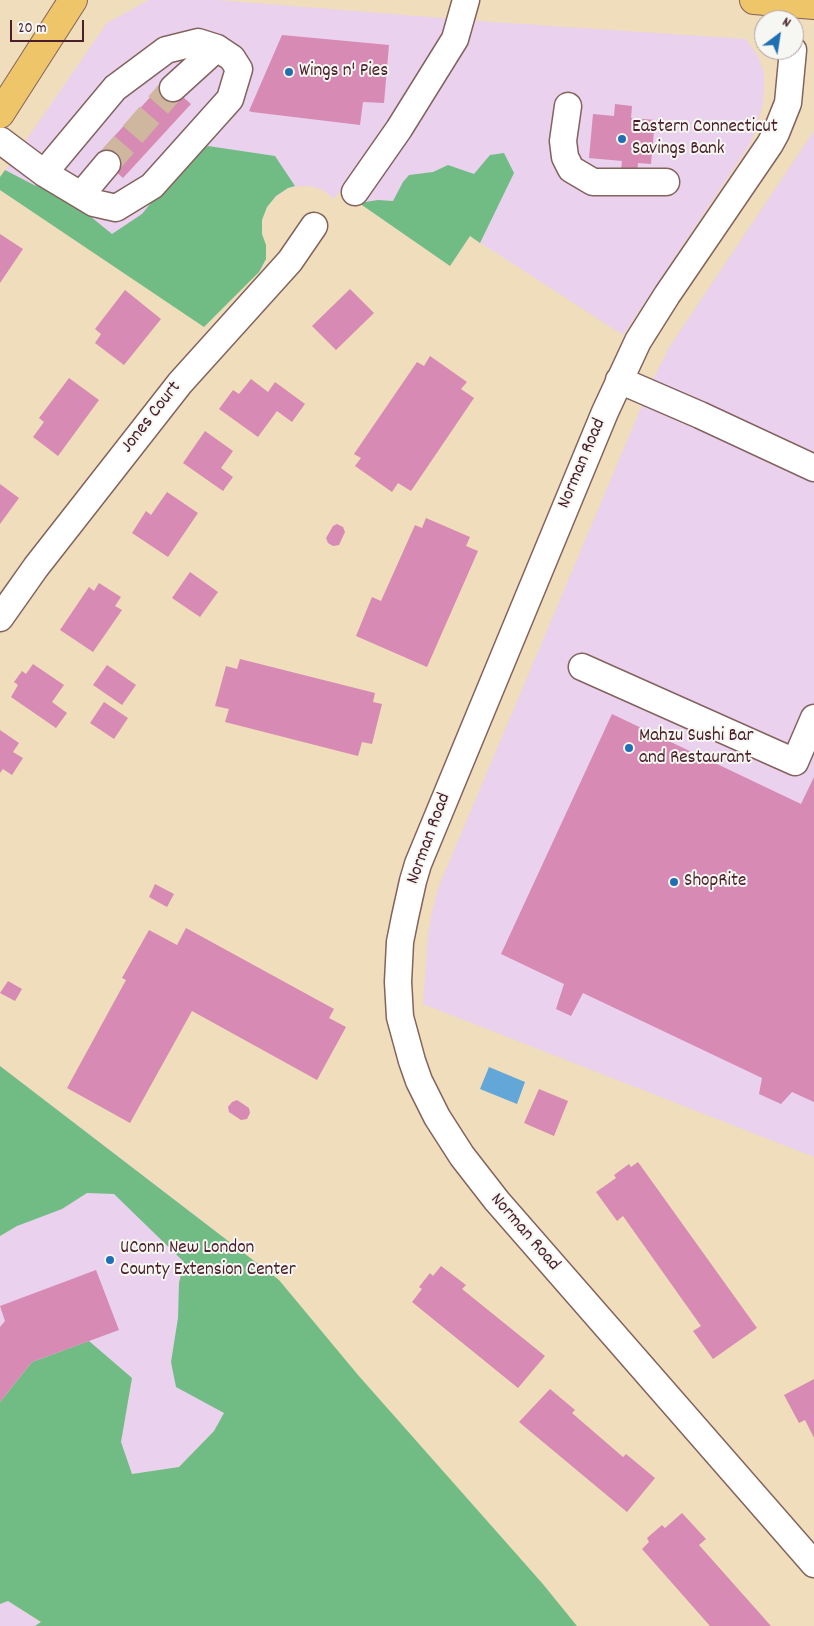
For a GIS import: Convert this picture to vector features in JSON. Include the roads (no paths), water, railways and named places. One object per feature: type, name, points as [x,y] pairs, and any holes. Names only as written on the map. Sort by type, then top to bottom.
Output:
[{"type":"main road","points":[[0,114],[73,0]]},
{"type":"main road","points":[[754,0],[801,10]]},
{"type":"street","points":[[356,192],[399,129],[455,39],[466,0]]},
{"type":"street","points":[[0,140],[44,174],[94,204],[116,208],[152,186],[230,99],[239,69],[232,58],[217,48],[198,42],[166,50],[115,88],[44,174]]},
{"type":"street","points":[[173,88],[217,48]]},
{"type":"street","name":"Norman Road","points":[[792,60],[788,103],[776,133],[649,322],[619,380],[418,864],[409,896],[400,942],[398,982],[400,1017],[412,1061],[427,1098],[448,1136],[477,1176],[531,1241],[814,1564]]},
{"type":"street","points":[[568,106],[564,141],[565,157],[571,169],[593,182],[666,182]]},
{"type":"street","points":[[81,195],[107,164]]},
{"type":"street","name":"Jones Court","points":[[0,618],[36,567],[180,383],[290,261],[314,226]]},
{"type":"street","points":[[619,380],[814,468]]},
{"type":"street","points":[[582,667],[795,762],[814,718]]},
{"type":"water","points":[[489,1067],[525,1082],[517,1104],[480,1089]]},
{"type":"tunnel","points":[[107,164],[173,88]]},
{"type":"place","name":"Wings n' Pies","points":[[289,72]]},
{"type":"place","name":"Eastern Connecticut Savings Bank","points":[[622,139]]},
{"type":"place","name":"Mahzu Sushi Bar and Restaurant","points":[[629,748]]},
{"type":"place","name":"ShopRite","points":[[674,882]]},
{"type":"place","name":"UConn New London County Extension Center","points":[[110,1260]]}]
